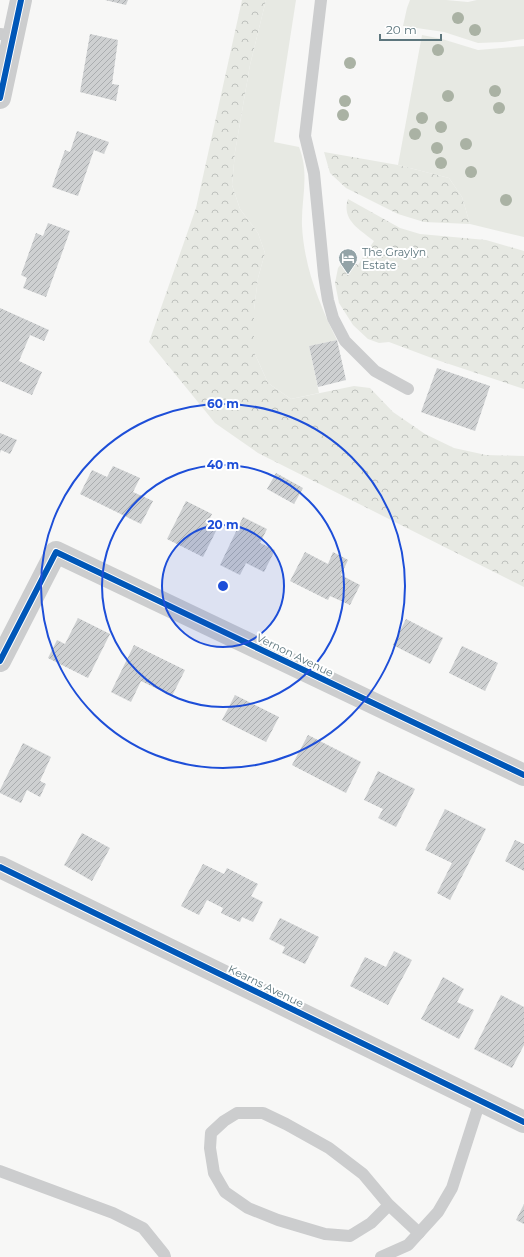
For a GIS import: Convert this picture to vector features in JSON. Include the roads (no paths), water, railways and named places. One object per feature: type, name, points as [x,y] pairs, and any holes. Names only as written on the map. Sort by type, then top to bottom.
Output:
[{"type":"street","points":[[0,98],[7,35],[21,0]]},
{"type":"street","name":"Vernon Avenue","points":[[0,661],[56,552],[524,775]]},
{"type":"street","name":"Kearns Avenue","points":[[0,867],[480,1101],[522,1116]]},
{"type":"lane","points":[[321,0],[305,136],[314,173],[324,275],[328,300],[333,318],[345,342],[375,371],[408,389]]},
{"type":"lane","points":[[381,1257],[398,1253],[408,1245],[438,1212],[452,1188],[480,1101]]},
{"type":"lane","points":[[389,1205],[371,1223],[350,1236],[325,1234],[278,1220],[248,1208],[225,1192],[214,1173],[210,1148],[212,1133],[237,1113],[263,1113],[286,1124],[329,1148],[363,1174],[389,1205],[419,1233]]},
{"type":"lane","points":[[0,1171],[113,1213],[143,1228],[166,1257]]},
{"type":"place","name":"The Graylyn Estate","points":[[348,275]]}]
